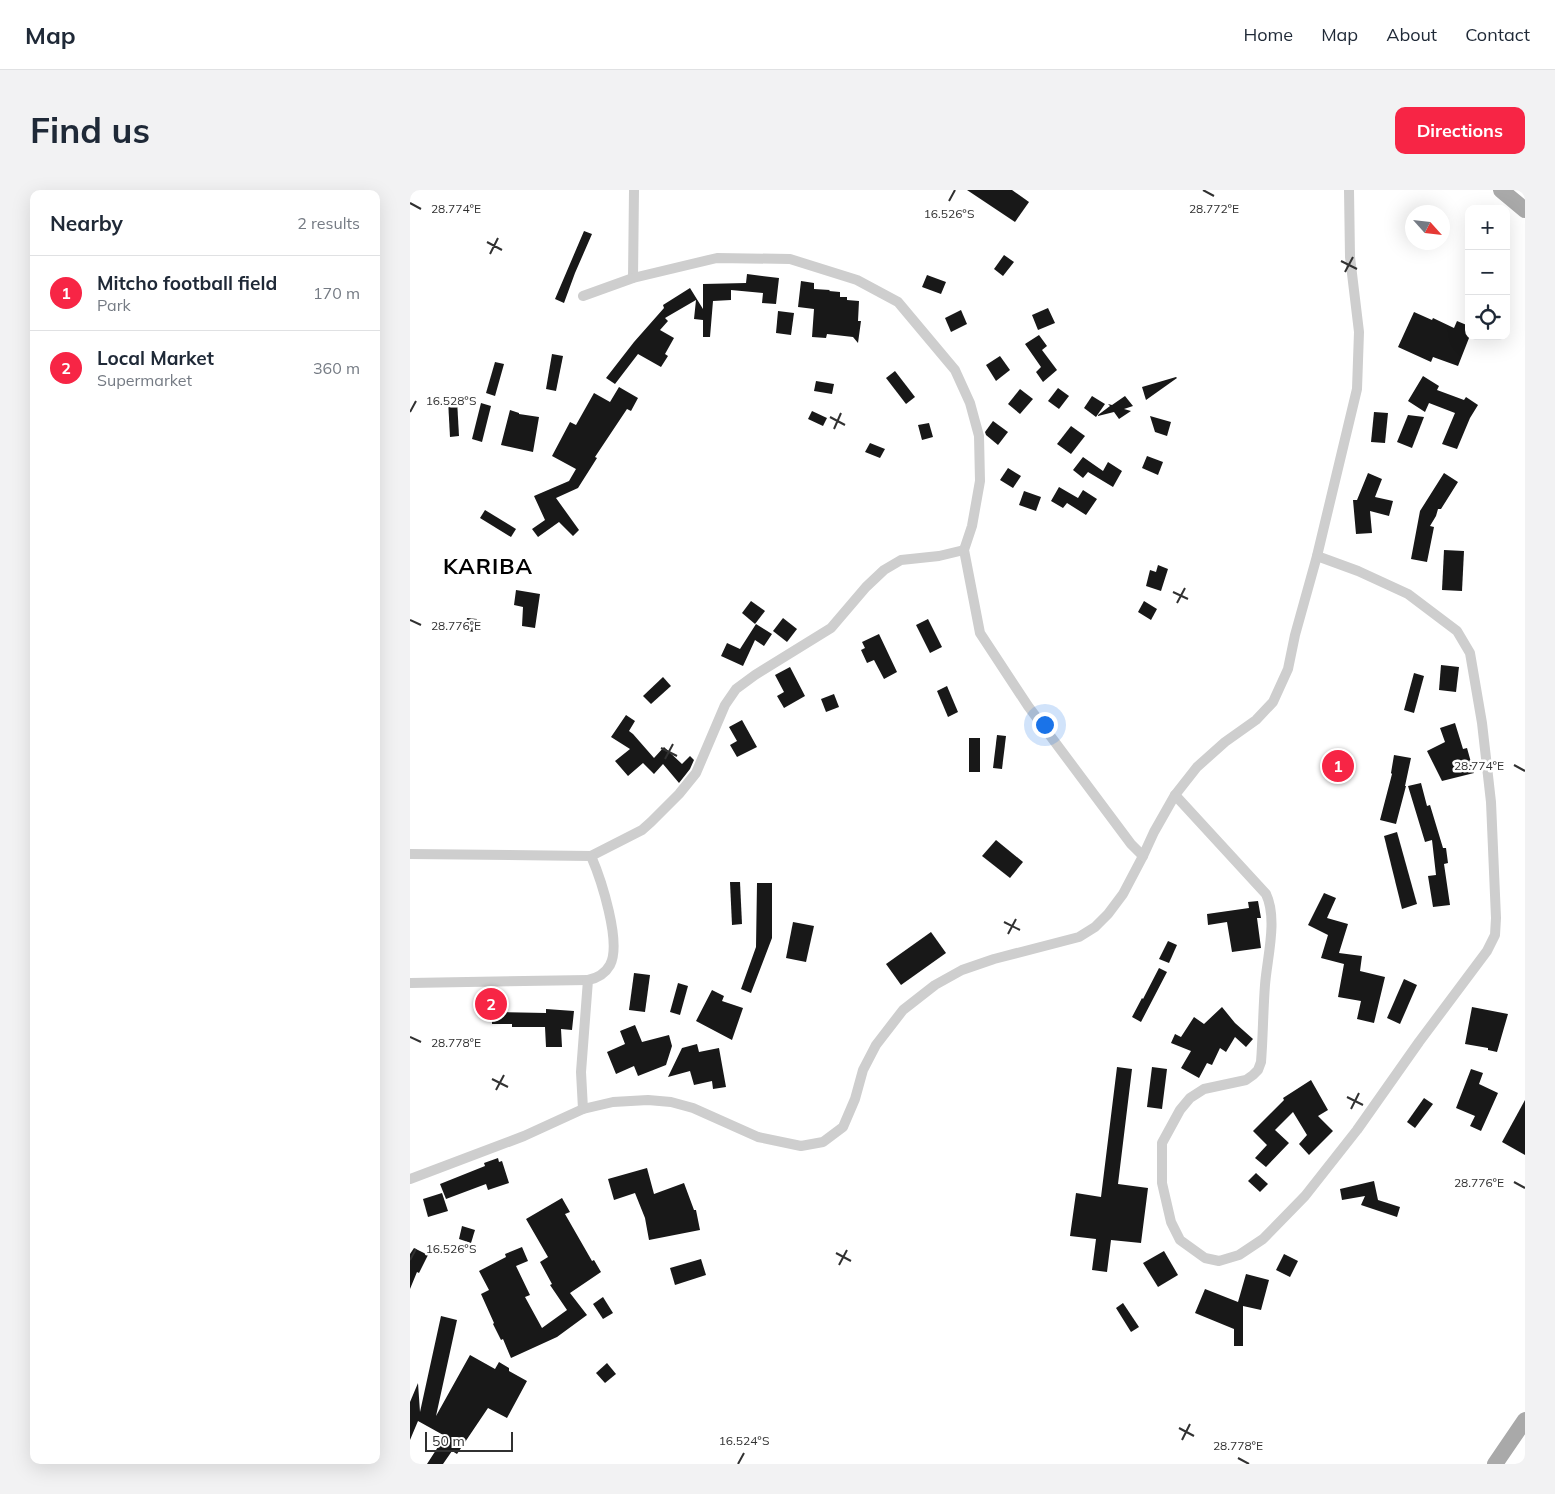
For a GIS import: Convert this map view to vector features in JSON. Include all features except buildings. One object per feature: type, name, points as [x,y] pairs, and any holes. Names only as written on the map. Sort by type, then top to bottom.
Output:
[{"type":"main road","points":[[1501,190],[1525,210]]},
{"type":"main road","points":[[1495,1464],[1525,1420]]},
{"type":"street","points":[[633,278],[634,190]]},
{"type":"street","points":[[410,1179],[524,1136],[583,1110],[613,1102],[648,1100],[671,1102],[693,1108],[758,1137],[801,1146],[824,1142],[843,1127],[856,1099],[863,1070],[876,1045],[903,1010],[935,985],[962,970],[994,959],[1079,937],[1095,927],[1108,914],[1123,894],[1175,795],[1197,767],[1225,742],[1256,720],[1273,702],[1288,669],[1357,389],[1359,332],[1350,257],[1349,190]]},
{"type":"street","points":[[582,296],[633,278],[716,258],[790,259],[858,280],[898,302],[956,370],[970,403],[979,436],[980,481],[972,526],[964,550],[980,632],[1028,706],[1142,856]]},
{"type":"street","points":[[410,854],[591,856],[642,830],[679,794],[696,773],[725,705],[736,689],[755,675],[831,628],[866,587],[884,570],[901,560],[938,556],[964,550]]},
{"type":"street","points":[[1175,795],[1266,894],[1270,902],[1272,915],[1265,986],[1261,1062],[1258,1070],[1246,1080],[1204,1089],[1190,1098],[1180,1110],[1162,1142],[1162,1183],[1172,1222],[1180,1240],[1205,1258],[1219,1260],[1239,1255],[1263,1239],[1305,1196],[1357,1130],[1419,1042],[1487,951],[1495,935],[1496,918],[1491,802],[1482,723],[1470,653],[1457,631],[1408,594],[1358,571],[1317,556]]},
{"type":"street","points":[[410,983],[588,980],[605,973],[611,964],[614,950],[609,909],[600,874],[591,856]]},
{"type":"street","points":[[583,1110],[580,1072],[588,980]]},
{"type":"place","name":"Mitcho football field","points":[[1338,766]]},
{"type":"place","name":"Local Market","points":[[491,1004]]},
{"type":"district","name":"KARIBA","points":[[488,566]]}]
